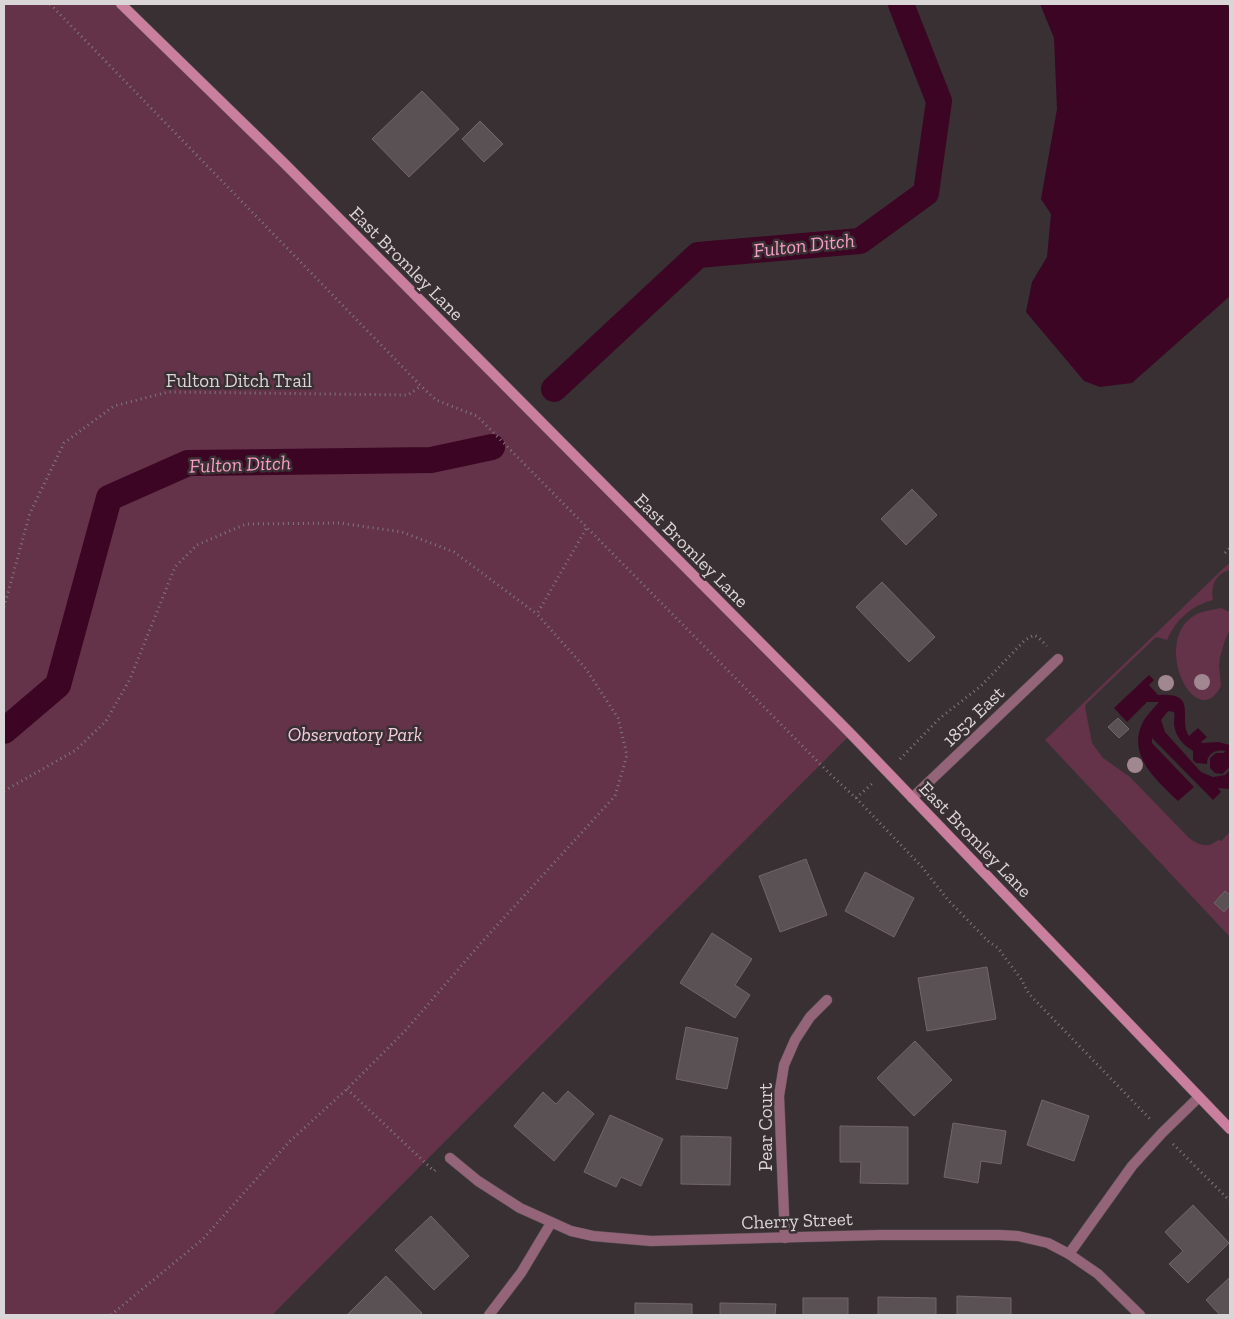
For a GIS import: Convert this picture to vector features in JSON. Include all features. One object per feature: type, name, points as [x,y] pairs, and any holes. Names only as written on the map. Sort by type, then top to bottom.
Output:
[{"type":"main road","name":"East Bromley Lane","points":[[121,4],[285,164],[886,771],[1230,1129]]},
{"type":"street","name":"1852 East","points":[[912,798],[1058,659]]},
{"type":"street","name":"Pear Court","points":[[785,1238],[779,1096],[784,1065],[795,1040],[810,1017],[826,1000]]},
{"type":"street","points":[[1069,1254],[1118,1184],[1162,1133],[1199,1097]]},
{"type":"street","name":"Cherry Street","points":[[450,1158],[478,1181],[520,1208],[571,1231],[593,1236],[651,1242],[785,1238],[1018,1236],[1048,1243],[1069,1254],[1098,1274],[1140,1315]]},
{"type":"street","points":[[489,1315],[521,1273],[551,1223]]},
{"type":"path","points":[[50,4],[421,386],[436,400],[477,416],[831,775],[856,798],[922,867],[948,900],[989,942],[998,948],[1029,994],[1230,1202]]},
{"type":"path","name":"Fulton Ditch Trail","points":[[4,607],[30,513],[64,443],[114,406],[168,392],[408,395],[421,386]]},
{"type":"path","points":[[4,791],[76,750],[106,721],[130,679],[175,568],[197,545],[246,524],[340,522],[402,532],[454,552],[537,614],[586,669],[618,718],[627,755],[614,796],[481,943],[405,1031],[347,1089],[289,1142],[203,1239],[111,1315]]},
{"type":"path","points":[[537,614],[586,527]]},
{"type":"path","points":[[1225,553],[1230,548]]},
{"type":"path","points":[[856,798],[914,746],[940,718],[981,686],[1030,636],[1038,637],[1058,659]]},
{"type":"path","points":[[347,1089],[434,1171],[450,1158]]},
{"type":"green space","name":"Observatory Park","points":[[4,4],[121,4],[851,734],[272,1315],[4,1315]]},
{"type":"green space","points":[[1230,564],[1230,570],[1221,574],[1213,585],[1213,600],[1185,614],[1167,640],[1156,637],[1085,707],[1092,743],[1103,758],[1130,777],[1189,838],[1196,843],[1207,845],[1218,840],[1221,841],[1230,832],[1230,895],[1225,891],[1214,903],[1224,912],[1230,905],[1230,937],[1045,740]]},
{"type":"green space","points":[[1221,608],[1230,612],[1230,629],[1220,657],[1221,686],[1211,698],[1201,700],[1191,693],[1183,680],[1177,664],[1176,647],[1181,630],[1192,617],[1202,612]]},
{"type":"shaded area","points":[[1040,4],[1227,4],[1230,10],[1230,296],[1132,383],[1100,387],[1084,381],[1026,312],[1032,282],[1047,257],[1051,214],[1041,199],[1057,109],[1054,38]]},
{"type":"shaded area","points":[[1149,675],[1154,680],[1149,685],[1158,695],[1171,695],[1183,702],[1186,729],[1189,736],[1198,728],[1207,737],[1202,743],[1218,742],[1230,745],[1230,767],[1222,774],[1215,773],[1210,768],[1210,758],[1216,753],[1224,753],[1225,751],[1212,753],[1208,757],[1207,764],[1196,763],[1193,760],[1193,751],[1183,743],[1176,732],[1174,712],[1168,711],[1161,720],[1165,732],[1201,772],[1213,777],[1225,775],[1230,770],[1230,789],[1218,788],[1221,792],[1213,800],[1152,738],[1152,743],[1194,787],[1178,801],[1146,765],[1138,744],[1139,732],[1144,720],[1159,702],[1147,702],[1127,722],[1114,708]]},
{"type":"building","points":[[422,91],[459,129],[409,177],[372,139]]},
{"type":"building","points":[[480,121],[503,144],[484,162],[462,139]]},
{"type":"building","points":[[912,489],[937,515],[906,545],[881,519]]},
{"type":"building","points":[[882,582],[935,637],[909,662],[856,607]]},
{"type":"building","points":[[1118,718],[1129,729],[1119,738],[1108,727]]},
{"type":"building","points":[[806,859],[827,915],[780,932],[759,876]]},
{"type":"building","points":[[865,872],[914,898],[894,937],[845,911]]},
{"type":"building","points":[[1225,891],[1230,895],[1230,905],[1224,912],[1214,903]]},
{"type":"building","points":[[712,933],[752,959],[735,985],[750,995],[735,1018],[680,983]]},
{"type":"building","points":[[987,967],[996,1019],[927,1031],[918,978]]},
{"type":"building","points":[[686,1027],[738,1038],[727,1089],[676,1079]]},
{"type":"building","points":[[915,1041],[952,1080],[914,1116],[877,1078]]},
{"type":"building","points":[[568,1091],[594,1114],[554,1161],[514,1126],[543,1092],[556,1104]]},
{"type":"building","points":[[1042,1100],[1089,1116],[1074,1161],[1027,1145]]},
{"type":"building","points":[[610,1115],[663,1139],[641,1186],[621,1177],[616,1187],[584,1172]]},
{"type":"building","points":[[953,1123],[1006,1131],[1001,1164],[981,1161],[978,1183],[944,1177]]},
{"type":"building","points":[[840,1126],[908,1127],[908,1184],[860,1183],[861,1162],[840,1162]]},
{"type":"building","points":[[681,1136],[731,1137],[730,1185],[681,1184]]},
{"type":"building","points":[[1193,1205],[1229,1243],[1188,1283],[1169,1264],[1183,1251],[1165,1232]]},
{"type":"building","points":[[431,1216],[469,1256],[434,1290],[395,1250]]},
{"type":"building","points":[[386,1276],[422,1313],[419,1315],[347,1315]]},
{"type":"building","points":[[1230,1277],[1230,1315],[1220,1315],[1206,1300]]},
{"type":"building","points":[[957,1296],[1011,1298],[1011,1315],[957,1315]]},
{"type":"building","points":[[878,1297],[936,1298],[936,1315],[878,1315]]},
{"type":"building","points":[[803,1298],[848,1298],[848,1315],[803,1315]]},
{"type":"building","points":[[635,1303],[692,1304],[692,1315],[635,1315]]},
{"type":"building","points":[[720,1303],[776,1304],[775,1315],[720,1315]]},
{"type":"waterway","name":"Fulton Ditch","points":[[554,389],[698,255],[860,241],[926,193],[939,101],[901,4]]},
{"type":"waterway","name":"Fulton Ditch","points":[[4,731],[58,685],[109,498],[188,463],[431,460],[492,447]]}]
